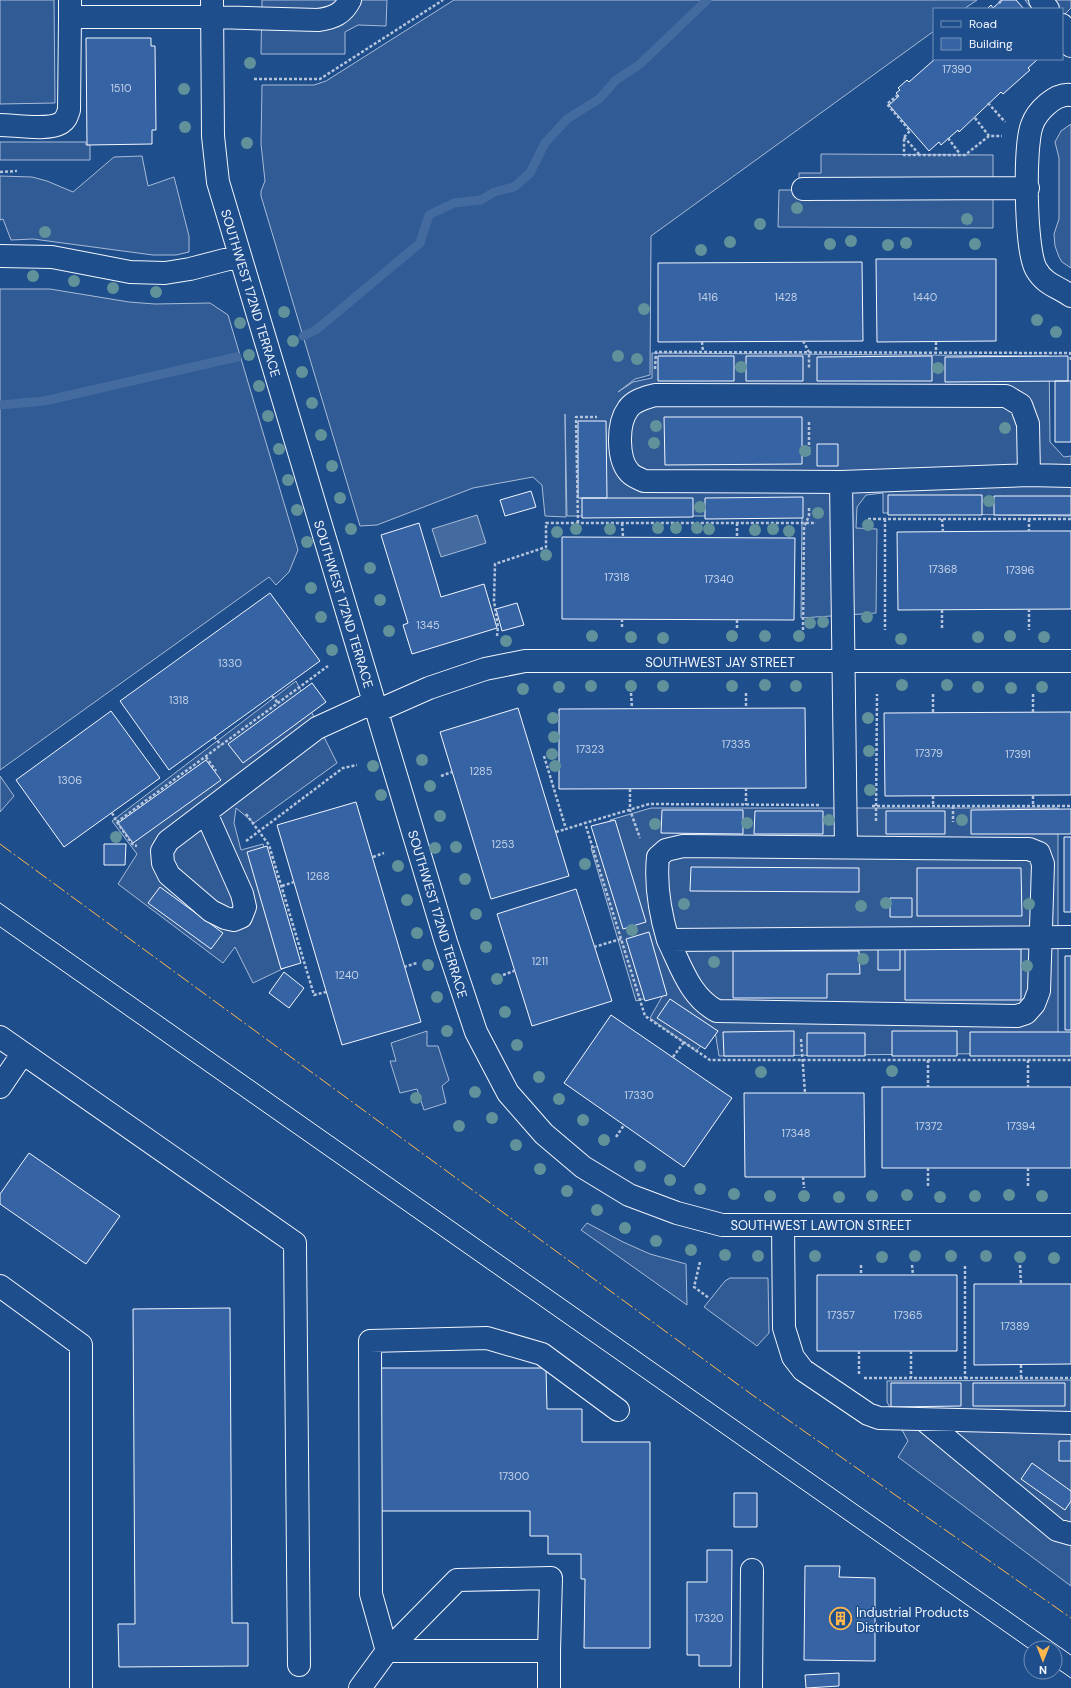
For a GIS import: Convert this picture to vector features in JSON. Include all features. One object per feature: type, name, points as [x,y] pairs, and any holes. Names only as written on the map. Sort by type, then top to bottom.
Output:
[{"type":"street","points":[[0,125],[51,127],[60,124],[66,119],[69,110],[70,8],[212,9],[318,20],[334,17],[346,8],[350,0]]},
{"type":"street","points":[[1040,0],[1047,8]]},
{"type":"street","name":"SOUTHWEST 172ND TERRACE","points":[[212,9],[213,136],[218,182],[446,942],[476,1032],[508,1093],[544,1134],[583,1167]]},
{"type":"street","points":[[1063,26],[1070,34],[1071,46]]},
{"type":"street","points":[[1071,95],[1067,95],[1051,102],[1041,110],[1032,125],[1028,144],[1027,225],[1030,250],[1035,268],[1045,282],[1071,296]]},
{"type":"street","points":[[803,189],[1028,188]]},
{"type":"street","points":[[0,256],[52,257],[130,272],[165,273],[190,269],[240,256]]},
{"type":"street","points":[[1029,475],[1028,424],[1021,405],[1006,396],[654,395],[639,399],[628,409],[622,423],[619,439],[623,458],[630,473],[644,481],[841,482],[1029,475],[1071,476]]},
{"type":"street","points":[[841,482],[846,847]]},
{"type":"street","name":"SOUTHWEST JAY STREET","points":[[225,856],[242,894],[244,907],[241,917],[234,920],[224,918],[210,911],[169,875],[163,863],[162,851],[168,841],[317,728],[375,706],[478,671],[525,661],[1071,661]]},
{"type":"street","points":[[206,812],[225,856]]},
{"type":"street","points":[[683,846],[1029,849],[1039,853],[1043,864],[1042,937],[1039,991],[1034,1004],[1026,1012],[1017,1016],[717,1011],[706,1006],[690,986],[668,940],[660,911],[656,875],[658,857],[666,850],[683,846]]},
{"type":"street","points":[[668,940],[1071,936]]},
{"type":"street","points":[[0,1037],[295,1244],[299,1664]]},
{"type":"street","points":[[0,1087],[23,1053]]},
{"type":"street","name":"SOUTHWEST LAWTON STREET","points":[[583,1167],[629,1195],[677,1213],[722,1224],[1071,1226]]},
{"type":"street","points":[[783,1224],[784,1328],[793,1357],[803,1370],[868,1414],[879,1418],[1071,1422]]},
{"type":"street","points":[[0,1286],[81,1345],[81,1688]]},
{"type":"street","points":[[387,1651],[371,1594],[370,1341],[487,1338],[542,1354],[618,1410]]},
{"type":"street","points":[[924,1420],[1057,1530],[1071,1534]]},
{"type":"street","points":[[752,1570],[752,1688]]},
{"type":"street","points":[[360,1688],[387,1651],[457,1580],[551,1578],[549,1688]]},
{"type":"street","points":[[387,1651],[549,1650]]},
{"type":"path","points":[[254,79],[320,79],[443,0]]},
{"type":"path","points":[[999,3],[1002,0]]},
{"type":"path","points":[[898,95],[887,104],[910,131],[904,137],[904,155],[965,155],[989,136],[1004,136]]},
{"type":"path","points":[[988,103],[1008,124]]},
{"type":"path","points":[[975,118],[989,136]]},
{"type":"path","points":[[904,137],[919,155]]},
{"type":"path","points":[[948,138],[961,155]]},
{"type":"path","points":[[0,172],[17,171]]},
{"type":"path","points":[[702,342],[703,352]]},
{"type":"path","points":[[936,342],[936,352]]},
{"type":"path","points":[[885,519],[885,630]]},
{"type":"path","points":[[497,636],[498,627],[494,601],[495,564],[546,547],[546,523],[737,523],[885,519],[1071,520]]},
{"type":"path","points":[[942,519],[943,532]]},
{"type":"path","points":[[1029,519],[1029,531]]},
{"type":"path","points":[[622,523],[623,537]]},
{"type":"path","points":[[737,523],[737,537]]},
{"type":"path","points":[[942,610],[942,630]]},
{"type":"path","points":[[1029,610],[1029,630]]},
{"type":"path","points":[[622,620],[622,629]]},
{"type":"path","points":[[737,620],[737,630]]},
{"type":"path","points":[[112,812],[117,822],[328,666]]},
{"type":"path","points":[[631,693],[632,708]]},
{"type":"path","points":[[746,693],[746,708]]},
{"type":"path","points":[[876,825],[877,694]]},
{"type":"path","points":[[933,694],[933,713]]},
{"type":"path","points":[[1033,694],[1033,713]]},
{"type":"path","points":[[272,696],[278,703]]},
{"type":"path","points":[[214,737],[221,745]]},
{"type":"path","points":[[544,756],[566,829]]},
{"type":"path","points":[[206,757],[269,845],[314,995],[326,992]]},
{"type":"path","points":[[225,856],[343,768],[358,765]]},
{"type":"path","points":[[441,776],[452,772]]},
{"type":"path","points":[[746,788],[746,804]]},
{"type":"path","points":[[630,789],[630,810],[640,838],[658,857]]},
{"type":"path","points":[[933,796],[933,806]]},
{"type":"path","points":[[1033,796],[1033,806]]},
{"type":"path","points":[[556,832],[585,824]]},
{"type":"path","points":[[372,857],[384,853]]},
{"type":"path","points":[[282,886],[294,882]]},
{"type":"path","points":[[594,947],[621,939]]},
{"type":"path","points":[[404,967],[417,963]]},
{"type":"path","points":[[503,975],[514,971]]},
{"type":"path","points":[[800,1012],[801,1060],[805,1093]]},
{"type":"path","points":[[673,1057],[684,1042]]},
{"type":"path","points":[[928,1060],[928,1087]]},
{"type":"path","points":[[1028,1060],[1028,1087]]},
{"type":"path","points":[[616,1137],[624,1125]]},
{"type":"path","points":[[928,1168],[928,1188]]},
{"type":"path","points":[[1028,1168],[1028,1188]]},
{"type":"path","points":[[803,1177],[804,1188]]},
{"type":"path","points":[[700,1262],[694,1287],[709,1298]]},
{"type":"path","points":[[861,1265],[861,1275]]},
{"type":"path","points":[[912,1265],[913,1275]]},
{"type":"path","points":[[965,1265],[965,1378]]},
{"type":"path","points":[[1020,1265],[1021,1284]]},
{"type":"path","points":[[859,1351],[859,1378],[1071,1378]]},
{"type":"path","points":[[910,1351],[911,1378]]},
{"type":"path","points":[[1021,1365],[1021,1378]]},
{"type":"shaded area","points":[[0,0],[54,0],[55,103],[0,104]]},
{"type":"shaded area","points":[[262,0],[387,0],[386,26],[358,25],[345,32],[345,54],[261,54]]},
{"type":"shaded area","points":[[454,0],[977,0],[965,8],[933,8],[933,32],[651,236],[650,375],[635,379],[618,392],[633,382],[652,378],[652,353],[1049,356],[1050,442],[1064,457],[1071,456],[1071,516],[883,513],[883,493],[866,495],[857,507],[856,528],[877,529],[876,613],[801,618],[802,516],[567,516],[565,414],[566,517],[545,516],[542,485],[533,477],[473,488],[377,525],[360,526],[261,196],[261,191],[265,181],[261,144],[262,85],[314,85],[326,81]]},
{"type":"shaded area","points":[[1025,0],[1071,0],[1071,8],[1063,16],[1063,8],[1031,8]]},
{"type":"shaded area","points":[[1071,124],[1071,268],[1062,262],[1059,257],[1055,246],[1054,234],[1059,219],[1059,158],[1055,142],[1061,131]]},
{"type":"shaded area","points":[[0,142],[86,142],[86,145],[90,145],[90,160],[0,160]]},
{"type":"shaded area","points":[[821,154],[993,155],[993,228],[778,227],[779,190],[799,190],[799,173],[821,173]]},
{"type":"shaded area","points":[[142,156],[148,186],[174,177],[189,236],[189,252],[176,255],[153,255],[33,239],[11,240],[3,219],[0,220],[0,176],[32,177],[47,181],[73,192],[114,157]]},
{"type":"shaded area","points":[[0,289],[50,289],[129,302],[155,304],[210,303],[228,315],[298,550],[289,572],[276,585],[269,577],[0,770]]},
{"type":"shaded area","points":[[477,515],[486,543],[441,557],[432,529]]},
{"type":"shaded area","points":[[296,681],[337,763],[254,823],[236,808],[234,823],[241,850],[263,844],[299,961],[253,983],[235,947],[223,963],[118,884],[137,854],[112,821]]},
{"type":"shaded area","points":[[0,776],[14,796],[0,812]]},
{"type":"shaded area","points":[[651,808],[1058,808],[1058,1053],[719,1056],[715,1031],[696,1051],[650,1018],[664,993],[636,1001],[591,848],[615,842],[610,820]]},
{"type":"shaded area","points":[[427,1031],[427,1046],[438,1046],[449,1080],[442,1086],[446,1103],[424,1110],[417,1089],[400,1093],[390,1061],[396,1061],[391,1043]]},
{"type":"shaded area","points":[[587,1223],[650,1254],[686,1264],[687,1305],[581,1230]]},
{"type":"shaded area","points":[[730,1278],[768,1278],[769,1333],[757,1346],[704,1307],[725,1281]]},
{"type":"shaded area","points":[[1071,1380],[1071,1586],[898,1457],[908,1441],[887,1402],[887,1381]]},
{"type":"building","points":[[1002,0],[1016,0],[1023,8],[993,8]]},
{"type":"building","points":[[86,38],[151,38],[151,46],[155,46],[156,130],[152,130],[152,144],[87,145]]},
{"type":"building","points":[[934,60],[1037,60],[1028,68],[1030,70],[1003,94],[1001,92],[959,132],[958,130],[941,145],[939,142],[929,151],[889,105],[899,96],[896,93],[900,90],[898,88],[907,80],[909,82]]},
{"type":"building","points":[[876,259],[996,259],[996,341],[877,342]]},
{"type":"building","points":[[862,262],[863,341],[658,342],[658,263]]},
{"type":"building","points":[[658,356],[734,356],[734,381],[658,381]]},
{"type":"building","points":[[746,356],[803,356],[803,381],[746,381]]},
{"type":"building","points":[[932,356],[932,381],[817,381],[817,357]]},
{"type":"building","points":[[1068,356],[1068,381],[945,382],[945,357]]},
{"type":"building","points":[[1055,381],[1071,381],[1071,442],[1055,442]]},
{"type":"building","points":[[664,417],[802,417],[802,464],[665,465]]},
{"type":"building","points":[[578,421],[606,421],[607,498],[578,498]]},
{"type":"building","points":[[817,444],[838,444],[838,466],[817,466]]},
{"type":"building","points":[[531,491],[536,507],[505,516],[500,500]]},
{"type":"building","points":[[888,495],[982,495],[982,515],[888,515]]},
{"type":"building","points":[[994,496],[1071,496],[1071,515],[994,515]]},
{"type":"building","points":[[803,497],[803,518],[705,519],[705,498]]},
{"type":"building","points":[[582,498],[693,498],[693,517],[582,518]]},
{"type":"building","points":[[419,523],[441,597],[484,584],[497,628],[412,654],[403,625],[408,623],[381,535]]},
{"type":"building","points":[[1071,531],[1071,609],[898,610],[897,532]]},
{"type":"building","points":[[562,537],[795,538],[794,620],[562,619]]},
{"type":"building","points":[[270,593],[320,661],[169,770],[120,701]]},
{"type":"building","points":[[517,603],[524,625],[502,631],[496,609]]},
{"type":"building","points":[[312,683],[326,702],[243,763],[228,744]]},
{"type":"building","points":[[518,708],[569,876],[491,899],[440,732]]},
{"type":"building","points":[[805,708],[806,788],[559,789],[559,709]]},
{"type":"building","points":[[111,711],[160,778],[64,847],[16,780]]},
{"type":"building","points":[[1071,712],[1071,795],[885,796],[884,713]]},
{"type":"building","points":[[206,760],[221,780],[133,843],[118,823]]},
{"type":"building","points":[[356,802],[421,1022],[342,1045],[277,825]]},
{"type":"building","points":[[1071,809],[1071,834],[971,834],[971,810]]},
{"type":"building","points":[[662,810],[743,810],[743,834],[661,833]]},
{"type":"building","points":[[755,811],[823,811],[823,834],[754,834]]},
{"type":"building","points":[[886,811],[945,811],[945,834],[886,834]]},
{"type":"building","points":[[615,820],[646,922],[623,929],[591,826]]},
{"type":"building","points":[[1064,837],[1071,837],[1071,912],[1064,912]]},
{"type":"building","points":[[104,844],[126,844],[125,865],[104,865]]},
{"type":"building","points":[[267,846],[301,963],[281,969],[247,852]]},
{"type":"building","points":[[691,867],[859,868],[859,892],[690,891]]},
{"type":"building","points":[[917,868],[1021,868],[1022,916],[917,916]]},
{"type":"building","points":[[160,887],[223,933],[211,949],[148,903]]},
{"type":"building","points":[[576,889],[612,1001],[532,1026],[497,914]]},
{"type":"building","points":[[890,898],[912,898],[912,917],[890,917]]},
{"type":"building","points":[[649,932],[667,995],[645,1001],[626,939]]},
{"type":"building","points":[[878,949],[900,949],[900,970],[878,970]]},
{"type":"building","points":[[905,949],[1021,949],[1021,1000],[905,1000]]},
{"type":"building","points":[[733,951],[859,951],[860,974],[827,974],[827,998],[733,998]]},
{"type":"building","points":[[1065,956],[1071,956],[1071,1030],[1065,1030]]},
{"type":"building","points":[[284,972],[304,988],[289,1008],[269,993]]},
{"type":"building","points":[[670,999],[718,1031],[705,1049],[657,1018]]},
{"type":"building","points":[[611,1015],[732,1098],[684,1167],[564,1083]]},
{"type":"building","points":[[794,1031],[794,1056],[724,1056],[723,1032]]},
{"type":"building","points":[[892,1031],[957,1031],[957,1056],[892,1056]]},
{"type":"building","points":[[970,1032],[1071,1032],[1071,1056],[970,1056]]},
{"type":"building","points":[[807,1033],[865,1033],[865,1056],[807,1056]]},
{"type":"building","points":[[882,1087],[1071,1087],[1071,1168],[882,1168]]},
{"type":"building","points":[[744,1093],[864,1093],[865,1177],[745,1177]]},
{"type":"building","points":[[29,1153],[120,1216],[86,1264],[0,1204],[0,1194]]},
{"type":"building","points":[[817,1275],[957,1275],[957,1351],[817,1351]]},
{"type":"building","points":[[974,1284],[1071,1284],[1071,1364],[974,1365]]},
{"type":"building","points":[[230,1308],[232,1623],[248,1623],[248,1666],[119,1667],[118,1624],[135,1624],[133,1309]]},
{"type":"building","points":[[378,1368],[546,1368],[547,1409],[582,1409],[582,1442],[650,1442],[650,1648],[584,1648],[585,1579],[581,1579],[581,1554],[548,1554],[548,1536],[530,1536],[530,1511],[378,1511]]},
{"type":"building","points":[[891,1383],[961,1383],[961,1406],[891,1407]]},
{"type":"building","points":[[973,1383],[1065,1383],[1065,1406],[973,1406]]},
{"type":"building","points":[[1059,1441],[1071,1441],[1071,1461],[1059,1461]]},
{"type":"building","points":[[1032,1463],[1071,1491],[1071,1501],[1065,1510],[1021,1479]]},
{"type":"building","points":[[734,1493],[757,1493],[757,1527],[734,1527]]},
{"type":"building","points":[[707,1550],[732,1550],[731,1666],[699,1666],[699,1655],[687,1655],[687,1582],[707,1582]]},
{"type":"building","name":"Industrial Products Distributor","points":[[805,1566],[840,1566],[839,1577],[875,1578],[875,1661],[804,1660]]},
{"type":"building","points":[[839,1673],[839,1686],[806,1688],[805,1675]]},
{"type":"waterway","points":[[303,336],[316,330],[420,243],[429,215],[454,203],[481,200],[494,192],[514,187],[530,173],[545,143],[567,119],[599,99],[616,80],[639,65],[707,0]]},
{"type":"waterway","points":[[0,405],[44,401],[237,357]]},
{"type":"tram line","points":[[0,903],[1071,1655]]},
{"type":"tram line","points":[[0,927],[1023,1644]]},
{"type":"tram line","points":[[1063,1672],[1071,1678]]},
{"type":"power","points":[[0,844],[751,1394],[1071,1618]]},
{"type":"place","name":"Industrial Products Distributor","points":[[840,1619]]}]
